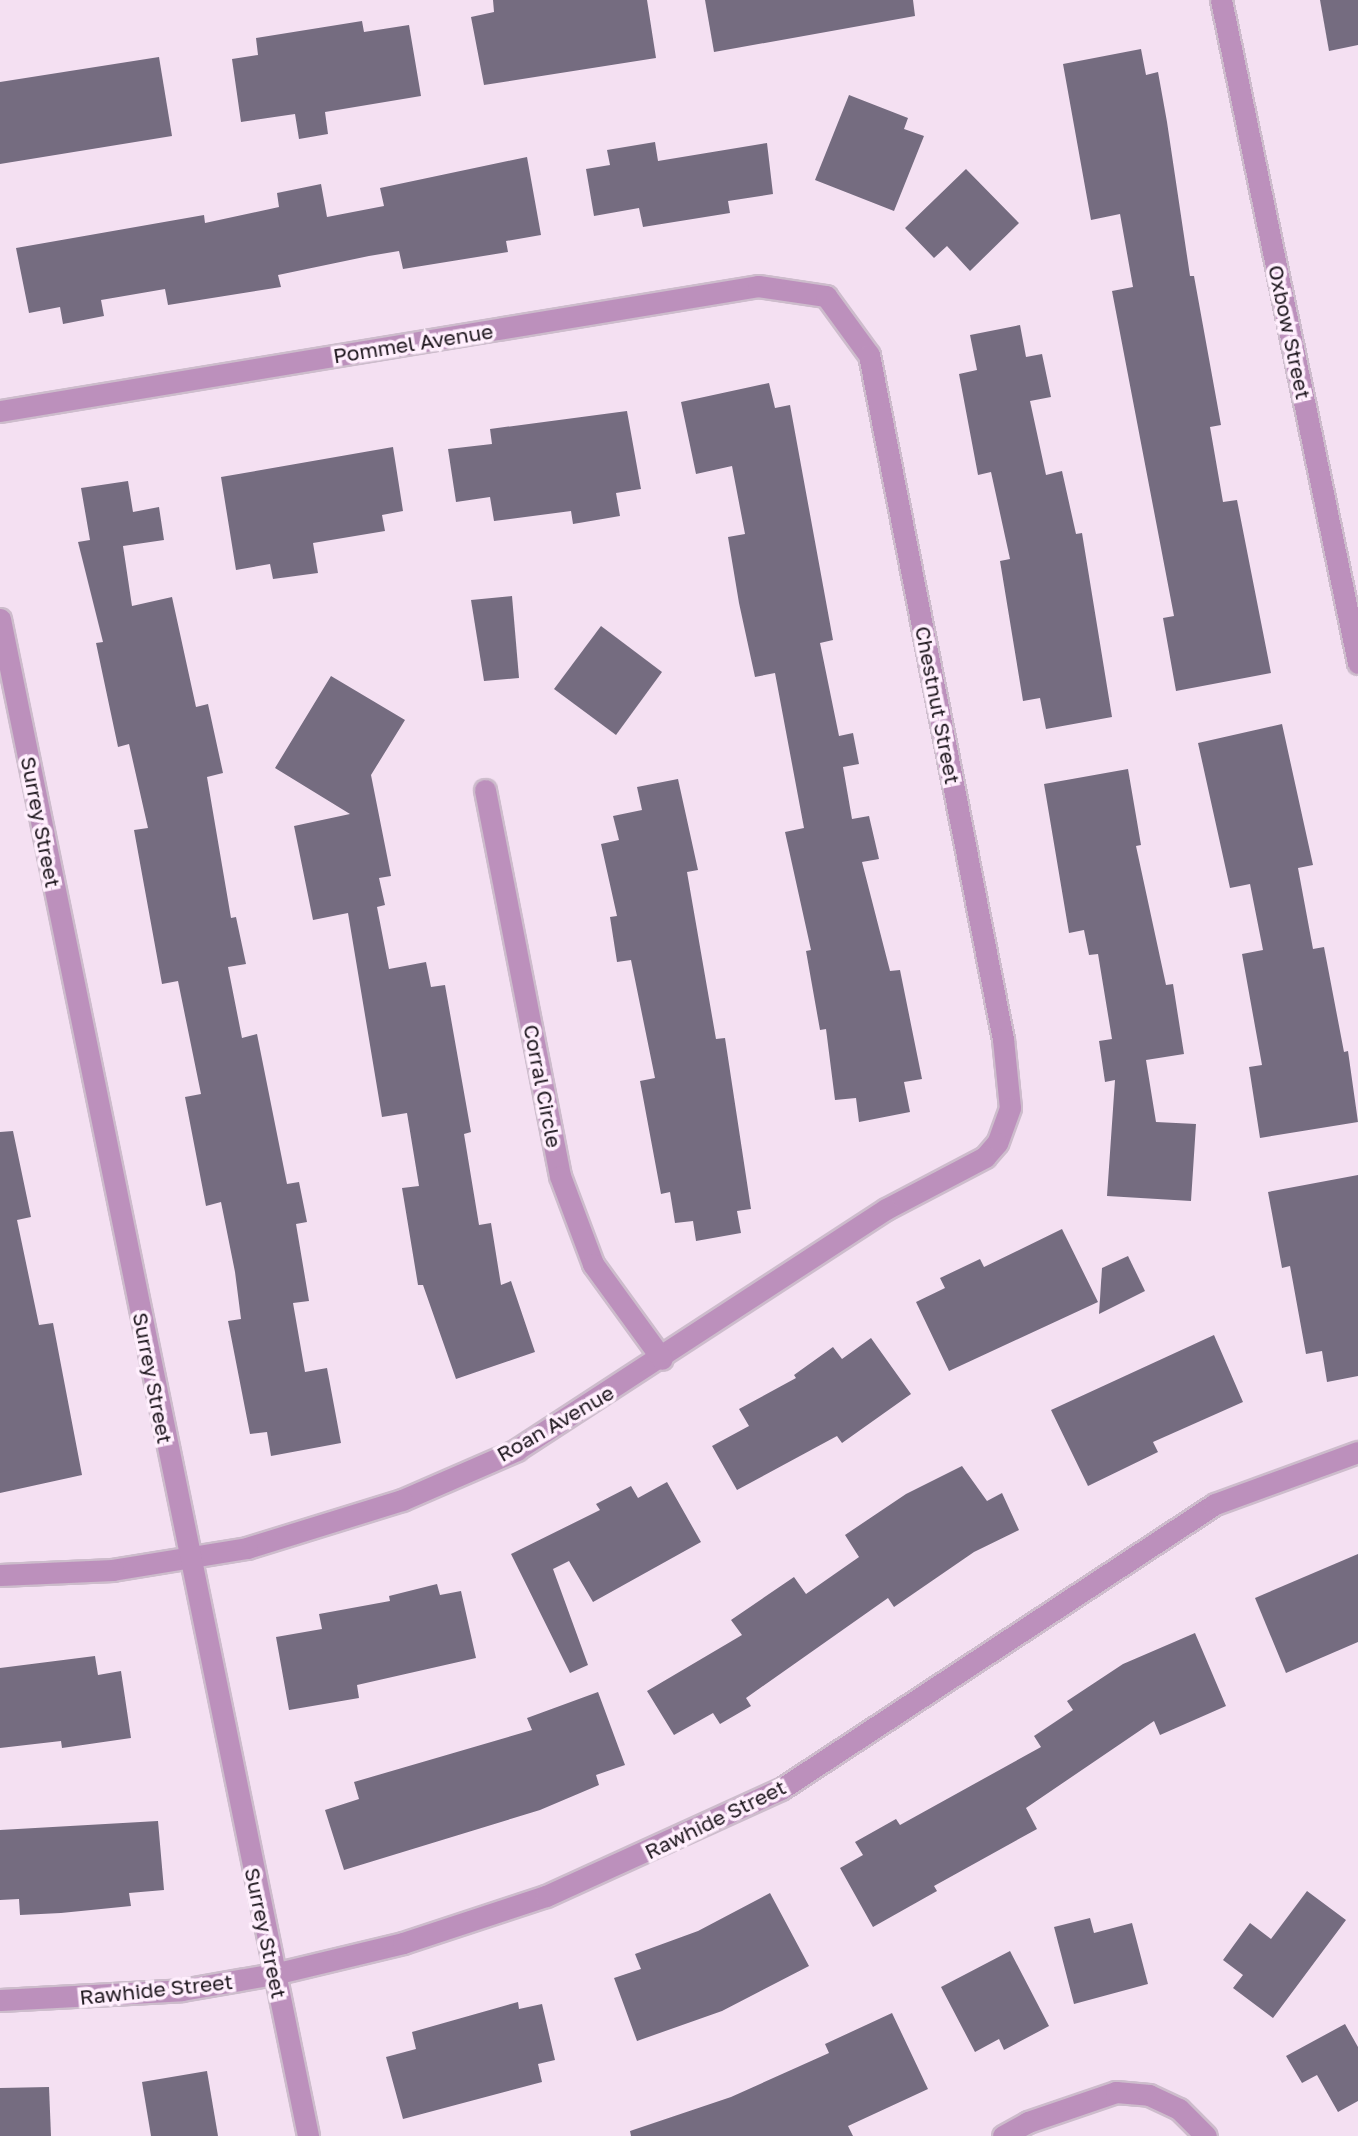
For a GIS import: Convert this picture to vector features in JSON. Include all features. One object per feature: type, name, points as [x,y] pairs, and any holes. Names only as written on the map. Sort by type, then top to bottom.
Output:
[{"type":"street","name":"Oxbow Street","points":[[1221,0],[1358,663]]},
{"type":"street","name":"Pommel Avenue","points":[[0,411],[758,286],[826,296]]},
{"type":"street","name":"Chestnut Street","points":[[826,296],[869,355],[1003,1039],[1010,1108],[1003,1127]]},
{"type":"street","name":"Surrey Street","points":[[0,619],[308,2136]]},
{"type":"street","name":"Corral Circle","points":[[485,790],[560,1176],[593,1264],[662,1359]]},
{"type":"street","name":"Roan Avenue","points":[[0,1575],[113,1570],[247,1548],[402,1500],[517,1450],[662,1359],[886,1209],[985,1157],[1003,1127]]},
{"type":"street","name":"Rawhide Street","points":[[0,2000],[182,1990],[274,1974],[403,1943],[546,1896],[685,1836],[781,1789],[1214,1504],[1358,1452]]},
{"type":"street","points":[[1003,2136],[1028,2122],[1116,2092],[1149,2095],[1180,2109],[1206,2136]]},
{"type":"building","points":[[493,0],[647,0],[656,58],[484,85],[471,17],[494,12]]},
{"type":"building","points":[[705,0],[913,0],[915,16],[714,52]]},
{"type":"building","points":[[1320,0],[1358,0],[1358,45],[1329,51]]},
{"type":"building","points":[[362,21],[364,32],[409,25],[421,96],[325,112],[328,134],[299,139],[295,114],[241,122],[232,59],[258,55],[256,38]]},
{"type":"building","points":[[1141,49],[1146,75],[1158,72],[1190,276],[1194,276],[1221,425],[1210,427],[1223,502],[1237,500],[1271,673],[1176,691],[1163,618],[1174,616],[1112,291],[1133,287],[1120,214],[1091,220],[1063,64]]},
{"type":"building","points":[[159,57],[172,136],[0,164],[0,82]]},
{"type":"building","points":[[849,95],[908,118],[904,129],[924,136],[894,211],[815,180]]},
{"type":"building","points":[[655,142],[658,161],[767,143],[773,194],[728,201],[730,213],[643,227],[639,208],[594,216],[586,169],[610,165],[607,150]]},
{"type":"building","points":[[527,157],[541,235],[506,241],[508,252],[403,269],[399,251],[278,275],[281,287],[168,305],[165,289],[101,300],[104,316],[63,324],[60,307],[29,313],[16,248],[204,215],[205,223],[279,207],[277,193],[321,184],[327,217],[384,206],[380,188]]},
{"type":"building","points":[[966,169],[1019,223],[970,271],[947,246],[934,258],[905,228]]},
{"type":"building","points":[[1020,325],[1026,357],[1042,354],[1051,397],[1030,401],[1046,475],[1062,471],[1076,534],[1082,533],[1112,717],[1046,729],[1040,698],[1023,701],[1000,561],[1010,559],[991,472],[978,475],[959,374],[977,370],[970,335]]},
{"type":"building","points":[[769,383],[775,408],[790,405],[833,640],[820,643],[839,736],[853,733],[859,764],[843,767],[852,819],[869,816],[879,859],[862,862],[890,971],[900,970],[922,1079],[904,1082],[910,1112],[859,1122],[856,1098],[835,1100],[826,1029],[820,1030],[806,951],[811,950],[785,832],[804,828],[775,673],[755,677],[739,603],[728,537],[745,534],[732,466],[696,474],[681,402]]},
{"type":"building","points":[[627,411],[641,489],[616,493],[620,516],[573,524],[571,511],[494,521],[490,497],[456,502],[448,449],[492,444],[490,429]]},
{"type":"building","points":[[393,447],[403,511],[382,515],[385,531],[313,543],[318,573],[273,579],[270,564],[236,570],[221,477]]},
{"type":"building","points":[[128,481],[133,512],[159,507],[164,540],[123,546],[132,606],[172,597],[196,707],[208,704],[223,773],[207,777],[231,918],[236,917],[246,964],[228,967],[242,1038],[257,1034],[287,1184],[299,1182],[307,1222],[296,1224],[309,1301],[293,1303],[305,1372],[327,1368],[341,1443],[271,1456],[267,1432],[250,1434],[228,1321],[241,1319],[235,1272],[221,1202],[206,1206],[185,1097],[201,1094],[178,981],[162,984],[134,830],[148,828],[129,744],[118,747],[96,643],[103,642],[78,542],[90,540],[81,488]]},
{"type":"building","points":[[512,596],[519,678],[484,681],[471,600]]},
{"type":"building","points":[[601,626],[662,672],[616,735],[554,689]]},
{"type":"building","points":[[331,676],[405,720],[371,775],[391,876],[379,878],[385,905],[377,907],[389,969],[426,962],[431,987],[445,985],[471,1132],[464,1134],[479,1225],[491,1223],[501,1285],[511,1281],[535,1352],[456,1379],[423,1285],[418,1285],[402,1188],[419,1186],[407,1113],[382,1117],[348,913],[313,920],[294,826],[350,814],[275,768]]},
{"type":"building","points":[[1282,724],[1313,865],[1298,868],[1313,949],[1324,947],[1344,1052],[1348,1051],[1358,1122],[1260,1138],[1249,1067],[1262,1065],[1242,954],[1263,950],[1250,884],[1230,888],[1198,743]]},
{"type":"building","points":[[1128,769],[1141,845],[1136,846],[1166,985],[1173,984],[1184,1054],[1146,1060],[1156,1122],[1196,1124],[1191,1201],[1107,1196],[1115,1080],[1105,1082],[1099,1041],[1112,1039],[1098,954],[1089,955],[1084,930],[1069,933],[1044,784]]},
{"type":"building","points":[[678,779],[698,870],[687,872],[716,1039],[725,1038],[751,1209],[737,1211],[741,1233],[696,1241],[693,1221],[675,1223],[670,1192],[661,1194],[640,1081],[655,1078],[631,960],[617,962],[610,917],[617,916],[601,844],[619,840],[613,816],[642,810],[637,787]]},
{"type":"building","points":[[13,1131],[31,1217],[17,1220],[39,1325],[53,1323],[82,1475],[0,1493],[0,1132]]},
{"type":"building","points":[[1358,1175],[1358,1376],[1327,1382],[1322,1351],[1306,1354],[1290,1266],[1282,1268],[1268,1192]]},
{"type":"building","points":[[1062,1229],[1098,1302],[949,1371],[916,1302],[945,1288],[940,1278],[980,1259],[984,1267]]},
{"type":"building","points":[[1128,1256],[1145,1291],[1099,1314],[1102,1268]]},
{"type":"building","points":[[1214,1335],[1243,1402],[1153,1442],[1158,1452],[1088,1486],[1051,1410]]},
{"type":"building","points":[[871,1338],[911,1394],[842,1443],[837,1436],[737,1490],[712,1446],[749,1426],[739,1409],[796,1378],[794,1375],[833,1347],[842,1359]]},
{"type":"building","points":[[962,1466],[987,1501],[1002,1493],[1019,1530],[974,1552],[894,1607],[888,1598],[746,1698],[751,1706],[720,1724],[713,1713],[674,1735],[647,1691],[742,1635],[731,1620],[794,1577],[806,1594],[859,1557],[845,1535],[906,1494]]},
{"type":"building","points":[[667,1482],[701,1542],[593,1602],[569,1561],[553,1569],[588,1665],[570,1673],[511,1554],[600,1510],[596,1504],[631,1486],[638,1498]]},
{"type":"building","points":[[1358,1554],[1358,1642],[1286,1673],[1255,1598]]},
{"type":"building","points":[[437,1584],[440,1595],[461,1591],[476,1658],[357,1685],[359,1698],[289,1710],[276,1637],[322,1629],[319,1614],[390,1601],[389,1596]]},
{"type":"building","points":[[1195,1633],[1226,1706],[1160,1735],[1154,1721],[1026,1808],[1037,1829],[934,1886],[937,1891],[873,1927],[840,1868],[863,1855],[855,1842],[896,1819],[900,1825],[1041,1747],[1034,1736],[1073,1710],[1067,1701],[1123,1664]]},
{"type":"building","points":[[95,1656],[98,1675],[121,1671],[131,1738],[62,1748],[61,1741],[0,1748],[0,1668]]},
{"type":"building","points":[[598,1692],[625,1765],[596,1775],[599,1785],[540,1810],[344,1870],[325,1810],[359,1799],[354,1782],[532,1730],[527,1718]]},
{"type":"building","points":[[158,1821],[164,1890],[129,1893],[131,1906],[61,1913],[20,1915],[19,1899],[0,1900],[0,1830]]},
{"type":"building","points":[[1307,1891],[1346,1920],[1273,2018],[1233,1988],[1243,1975],[1223,1960],[1250,1923],[1271,1939]]},
{"type":"building","points":[[770,1893],[809,1966],[722,2011],[637,2041],[614,1978],[641,1969],[635,1954],[698,1931]]},
{"type":"building","points":[[1090,1918],[1094,1933],[1132,1923],[1148,1984],[1074,2004],[1054,1927]]},
{"type":"building","points":[[1010,1951],[1049,2026],[1004,2050],[999,2039],[975,2052],[941,1987]]},
{"type":"building","points":[[518,2002],[519,2009],[542,2004],[555,2060],[538,2064],[542,2082],[403,2119],[386,2057],[416,2049],[412,2032]]},
{"type":"building","points":[[892,2013],[928,2089],[848,2126],[853,2136],[631,2136],[630,2131],[731,2097],[829,2053],[825,2044]]},
{"type":"building","points":[[1345,2024],[1358,2047],[1358,2101],[1338,2112],[1317,2075],[1302,2083],[1286,2056]]},
{"type":"building","points":[[207,2071],[218,2136],[151,2136],[142,2082]]},
{"type":"building","points":[[49,2087],[51,2136],[0,2136],[0,2088]]}]
